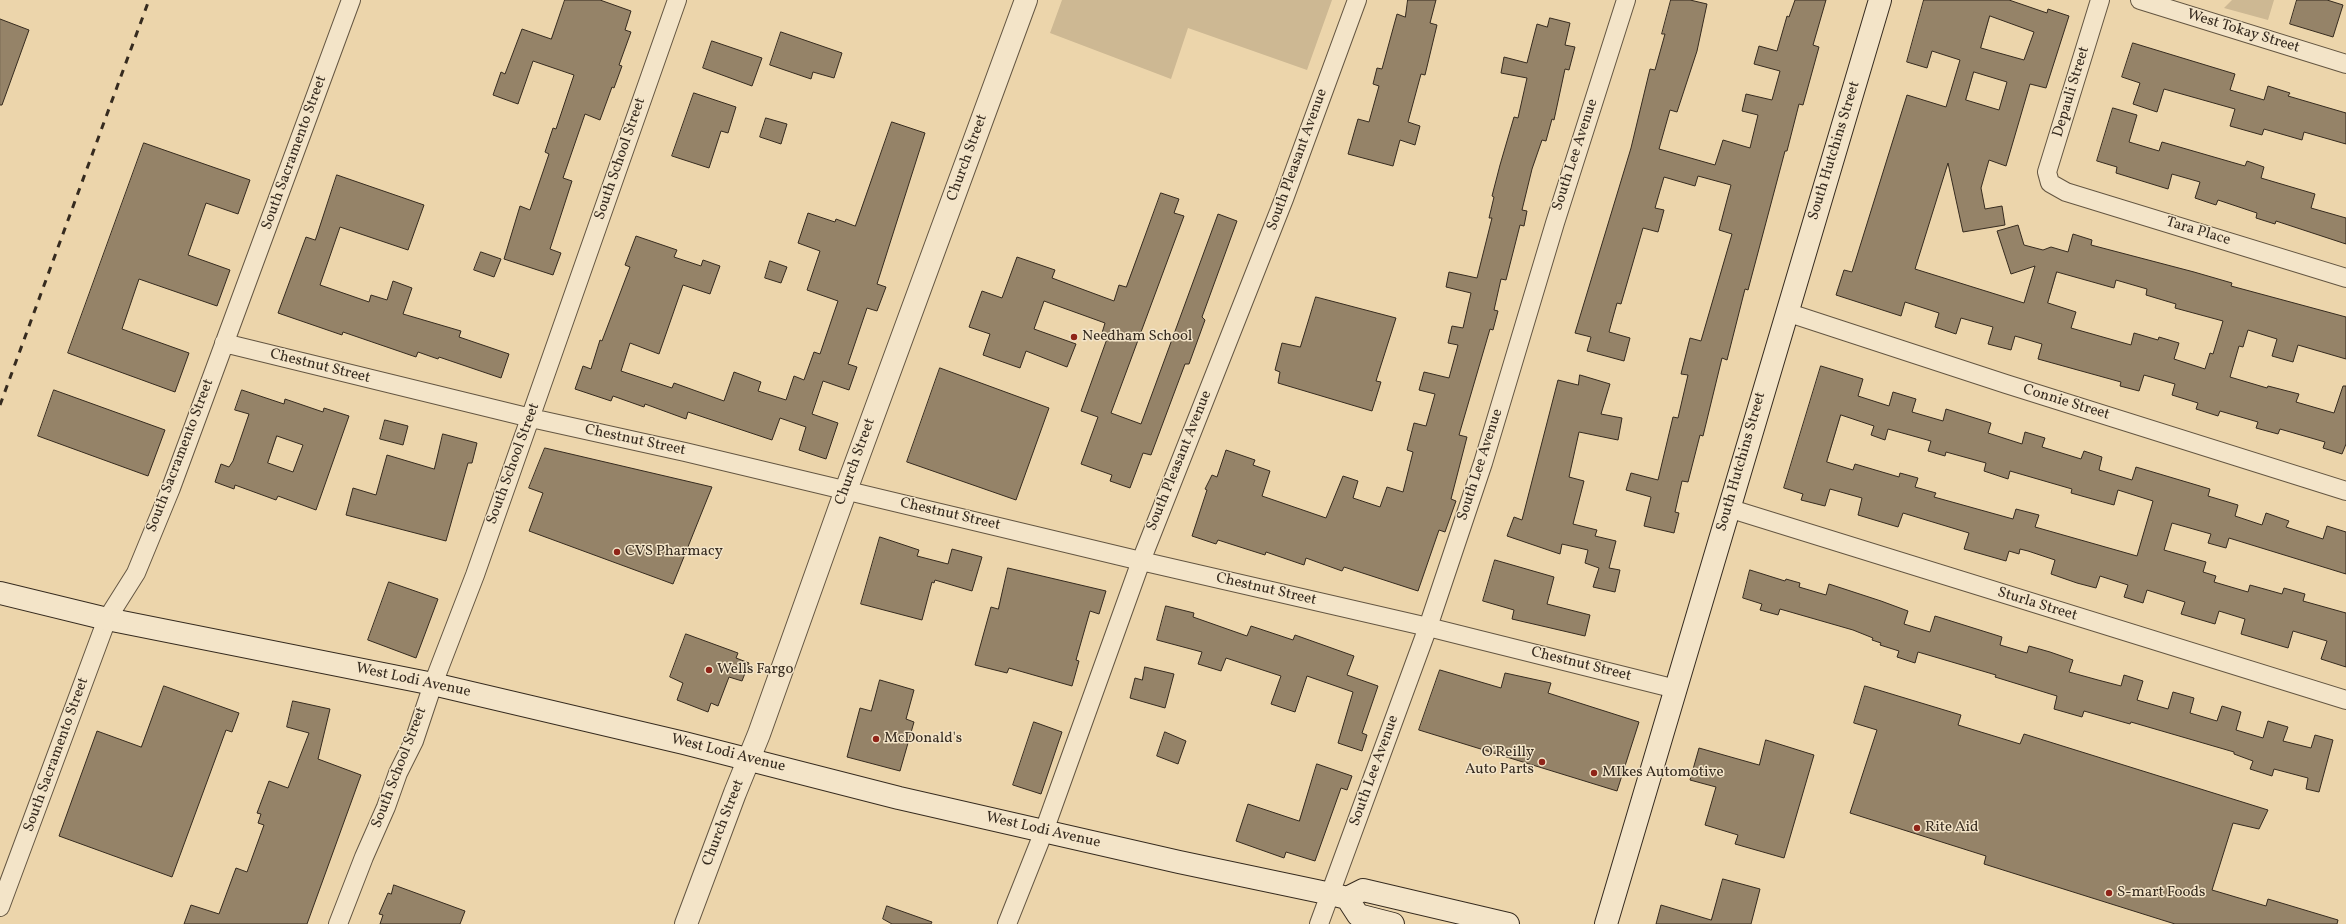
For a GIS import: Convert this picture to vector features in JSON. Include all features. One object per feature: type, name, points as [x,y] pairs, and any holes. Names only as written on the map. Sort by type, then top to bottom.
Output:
[{"type":"main road","name":"Church Street","points":[[686,924],[749,759],[1026,0]]},
{"type":"main road","name":"South Hutchins Street","points":[[1606,924],[1786,312],[1880,0]]},
{"type":"main road","name":"West Lodi Avenue","points":[[0,593],[107,619],[433,684],[749,759],[899,798],[1179,862],[1339,896]]},
{"type":"main road","points":[[1339,896],[1363,890],[1508,924]]},
{"type":"main road","points":[[1339,896],[1358,915],[1393,924]]},
{"type":"street","name":"South Sacramento Street","points":[[0,907],[107,619],[136,572],[171,488],[351,0]]},
{"type":"street","name":"South School Street","points":[[338,924],[364,857],[386,808],[398,773],[414,741],[433,684],[475,575],[677,0]]},
{"type":"street","name":"South Pleasant Avenue","points":[[1007,924],[1044,831],[1141,561],[1284,200],[1357,0]]},
{"type":"street","name":"South Lee Avenue","points":[[1319,924],[1339,896],[1405,687],[1428,627],[1484,463],[1554,223],[1626,0]]},
{"type":"street","name":"Depauli Street","points":[[2050,184],[2046,172],[2100,0]]},
{"type":"street","name":"West Tokay Street","points":[[2140,0],[2346,64]]},
{"type":"street","name":"Tara Place","points":[[2050,184],[2066,192],[2346,278]]},
{"type":"street","name":"Connie Street","points":[[1786,312],[2006,384],[2346,491]]},
{"type":"street","name":"Chestnut Street","points":[[224,343],[531,418],[685,452],[1141,561],[1428,627],[1676,689]]},
{"type":"street","name":"Sturla Street","points":[[1728,508],[2346,700]]},
{"type":"shaded area","points":[[1062,0],[1332,0],[1307,70],[1188,28],[1171,79],[1050,33]]},
{"type":"shaded area","points":[[2232,0],[2274,0],[2268,20],[2224,8]]},
{"type":"building","points":[[565,0],[600,0],[631,11],[625,30],[631,32],[619,65],[622,66],[614,88],[612,87],[600,120],[585,114],[563,178],[572,181],[550,249],[561,253],[553,275],[504,259],[520,206],[530,210],[549,154],[545,152],[553,128],[556,129],[574,75],[533,61],[518,104],[493,95],[501,72],[505,74],[522,29],[551,39]]},
{"type":"building","points":[[1408,0],[1436,0],[1430,23],[1437,25],[1425,75],[1421,74],[1408,122],[1420,126],[1415,145],[1400,140],[1393,166],[1348,154],[1358,119],[1369,122],[1379,86],[1373,84],[1377,68],[1382,69],[1397,14],[1405,17]]},
{"type":"building","points":[[1671,0],[1690,0],[1707,4],[1697,51],[1677,112],[1670,110],[1659,149],[1715,165],[1723,140],[1750,148],[1758,115],[1742,111],[1746,94],[1772,100],[1780,71],[1754,64],[1759,46],[1777,51],[1787,16],[1789,17],[1795,0],[1826,0],[1813,45],[1819,47],[1803,105],[1799,104],[1748,290],[1745,289],[1727,360],[1722,358],[1703,436],[1700,435],[1688,482],[1682,481],[1675,512],[1679,513],[1674,533],[1644,526],[1651,497],[1626,490],[1631,473],[1658,480],[1673,417],[1678,418],[1688,375],[1681,374],[1690,338],[1701,341],[1732,234],[1719,230],[1731,185],[1698,176],[1695,186],[1664,177],[1655,208],[1664,210],[1658,232],[1643,228],[1621,304],[1617,303],[1609,332],[1630,338],[1624,361],[1587,351],[1591,337],[1575,333],[1631,148],[1650,69],[1655,70],[1665,34],[1662,34]]},
{"type":"building","points":[[1924,0],[2009,0],[2047,13],[2048,9],[2069,16],[2046,88],[2030,84],[2006,166],[1989,160],[1981,188],[1985,209],[2002,206],[2005,225],[1963,232],[1948,163],[1915,269],[2024,303],[2035,266],[2011,274],[1997,231],[2018,225],[2024,245],[2043,250],[2051,247],[2068,252],[2073,234],[2092,240],[2091,245],[2194,272],[2232,283],[2231,286],[2346,317],[2346,359],[2298,345],[2293,362],[2272,356],[2277,339],[2248,330],[2243,347],[2239,346],[2230,377],[2267,388],[2268,386],[2299,394],[2296,402],[2334,413],[2343,386],[2346,386],[2346,444],[2342,454],[2323,448],[2325,442],[2280,429],[2278,434],[2256,428],[2258,422],[2220,411],[2218,416],[2196,409],[2198,403],[2172,395],[2175,384],[2144,375],[2139,391],[2120,386],[2121,382],[2038,359],[2042,344],[2015,336],[2011,350],[1988,344],[1993,327],[1961,318],[1956,334],[1935,327],[1939,313],[1905,302],[1901,316],[1836,295],[1844,270],[1852,272],[1907,95],[1946,107],[1960,60],[1932,51],[1927,68],[1907,62]],"holes":[[[1990,16],[2034,32],[2024,60],[1981,48]],[[1974,72],[2007,82],[1999,110],[1966,100]],[[2057,272],[2114,288],[2116,280],[2147,289],[2146,295],[2176,304],[2175,308],[2223,321],[2213,354],[2210,353],[2205,369],[2174,359],[2179,343],[2159,337],[2158,340],[2134,333],[2131,345],[2071,328],[2076,312],[2048,303]]]},
{"type":"building","points":[[2297,0],[2327,0],[2343,5],[2333,37],[2290,24]]},
{"type":"building","points":[[1550,18],[1570,23],[1565,45],[1575,47],[1569,70],[1565,69],[1554,120],[1552,119],[1546,141],[1542,140],[1532,169],[1522,210],[1527,211],[1524,226],[1520,225],[1506,280],[1501,279],[1494,310],[1498,311],[1493,330],[1490,329],[1459,435],[1467,437],[1451,499],[1456,501],[1445,532],[1439,530],[1418,591],[1344,567],[1342,571],[1306,558],[1304,565],[1266,552],[1265,555],[1218,540],[1216,544],[1192,536],[1207,490],[1205,489],[1212,475],[1217,477],[1226,450],[1255,460],[1253,465],[1270,471],[1262,496],[1326,518],[1343,476],[1358,481],[1353,498],[1380,507],[1387,487],[1403,492],[1413,452],[1407,450],[1414,423],[1426,426],[1435,394],[1419,390],[1424,372],[1449,378],[1458,345],[1448,343],[1452,326],[1463,328],[1471,293],[1446,287],[1449,272],[1477,278],[1492,218],[1489,218],[1494,197],[1492,196],[1514,117],[1518,118],[1527,78],[1501,73],[1504,57],[1527,63],[1537,24],[1547,27]]},
{"type":"building","points":[[0,19],[29,30],[2,105],[0,105]]},
{"type":"building","points":[[781,32],[842,53],[834,78],[813,72],[811,79],[770,65]]},
{"type":"building","points":[[712,41],[762,58],[752,86],[703,68]]},
{"type":"building","points":[[2133,43],[2235,74],[2230,90],[2264,100],[2268,86],[2290,93],[2288,96],[2346,113],[2346,144],[2304,132],[2302,140],[2264,129],[2262,135],[2230,126],[2235,109],[2164,89],[2157,112],[2133,104],[2140,83],[2122,77]]},
{"type":"building","points":[[694,93],[736,107],[728,133],[721,131],[709,168],[672,156]]},
{"type":"building","points":[[2113,108],[2137,115],[2129,142],[2159,151],[2162,142],[2245,166],[2247,161],[2264,167],[2261,178],[2315,194],[2311,208],[2346,218],[2346,244],[2276,221],[2275,224],[2256,218],[2257,213],[2218,200],[2216,205],[2195,198],[2200,182],[2172,174],[2168,189],[2116,173],[2117,167],[2097,161]]},
{"type":"building","points":[[766,118],[787,124],[781,144],[760,137]]},
{"type":"building","points":[[892,122],[925,133],[877,284],[886,287],[877,311],[867,308],[848,364],[857,367],[849,390],[823,381],[812,414],[838,423],[826,459],[799,450],[806,427],[780,418],[772,440],[688,412],[686,419],[645,404],[644,407],[613,396],[611,401],[575,389],[583,366],[591,369],[600,340],[602,341],[630,267],[625,265],[636,236],[677,250],[674,257],[701,266],[703,260],[720,266],[710,294],[683,285],[659,354],[630,343],[621,371],[672,388],[674,383],[724,401],[734,372],[761,382],[758,391],[786,400],[794,376],[804,380],[814,352],[820,354],[838,301],[807,290],[820,251],[798,243],[808,213],[835,222],[836,219],[855,226]]},
{"type":"building","points":[[144,143],[250,180],[238,214],[206,203],[188,255],[230,270],[217,306],[139,279],[122,329],[189,353],[175,392],[68,353]]},
{"type":"building","points":[[337,175],[424,205],[408,250],[340,227],[320,285],[369,302],[371,295],[387,300],[393,281],[412,288],[403,314],[461,331],[459,337],[509,354],[501,378],[439,357],[438,359],[418,352],[416,357],[343,332],[342,335],[278,313],[306,237],[315,240]]},
{"type":"building","points":[[1161,193],[1179,199],[1174,213],[1184,216],[1111,413],[1141,424],[1218,214],[1237,221],[1202,317],[1205,320],[1189,364],[1185,364],[1151,455],[1143,453],[1130,488],[1110,481],[1112,475],[1081,464],[1098,417],[1081,411],[1108,336],[1102,333],[1105,323],[1044,301],[1034,329],[1076,344],[1067,367],[1026,351],[1020,368],[983,355],[990,334],[969,327],[982,291],[1002,298],[1017,257],[1055,270],[1052,278],[1114,301],[1119,285],[1126,287]]},
{"type":"building","points":[[481,252],[501,259],[494,277],[474,270]]},
{"type":"building","points":[[770,261],[787,267],[781,283],[765,278]]},
{"type":"building","points":[[1316,297],[1396,318],[1376,381],[1381,382],[1372,411],[1278,383],[1280,372],[1275,370],[1282,343],[1300,347]]},
{"type":"building","points":[[1821,366],[1863,379],[1858,396],[1889,406],[1893,392],[1916,399],[1912,412],[1943,421],[1946,409],[1991,423],[1988,433],[2022,444],[2025,432],[2045,438],[2042,447],[2081,459],[2084,451],[2102,457],[2099,470],[2132,480],[2136,467],[2210,489],[2208,496],[2238,505],[2235,516],[2262,525],[2266,513],[2289,521],[2286,527],[2323,539],[2327,526],[2346,532],[2346,574],[2229,538],[2226,548],[2208,543],[2211,534],[2172,523],[2164,550],[2206,562],[2203,572],[2216,576],[2214,582],[2248,592],[2250,585],[2282,594],[2284,588],[2305,594],[2303,601],[2346,613],[2346,667],[2321,659],[2327,641],[2293,631],[2288,648],[2241,634],[2245,619],[2219,611],[2215,624],[2181,614],[2185,602],[2147,590],[2143,603],[2124,597],[2128,585],[2100,576],[2096,588],[2051,574],[2055,560],[2028,551],[2020,549],[2019,554],[2009,551],[2006,561],[1964,549],[1969,533],[1903,513],[1898,527],[1858,515],[1862,498],[1830,489],[1825,506],[1801,500],[1803,494],[1784,488]],"holes":[[[1841,415],[1874,426],[1871,435],[1885,440],[1888,429],[1931,441],[1928,451],[1945,456],[1946,452],[1986,463],[1984,471],[2008,479],[2010,471],[2072,489],[2071,493],[2114,505],[2118,490],[2153,501],[2137,556],[2035,527],[2039,515],[2016,509],[2013,519],[1934,497],[1936,493],[1915,487],[1918,478],[1900,473],[1899,477],[1855,464],[1853,470],[1827,462]]]},
{"type":"building","points":[[940,368],[1049,408],[1016,500],[907,462]]},
{"type":"building","points":[[1580,375],[1610,384],[1601,414],[1622,418],[1618,440],[1579,432],[1569,477],[1584,481],[1573,524],[1597,530],[1595,536],[1616,541],[1609,568],[1620,570],[1615,592],[1593,587],[1599,568],[1585,563],[1588,550],[1562,544],[1560,554],[1507,536],[1514,517],[1522,520],[1558,380],[1578,385]]},
{"type":"building","points":[[54,390],[165,430],[148,476],[38,436]]},
{"type":"building","points":[[242,390],[284,404],[285,399],[323,412],[324,408],[349,416],[316,510],[278,496],[276,500],[235,485],[234,489],[215,482],[221,464],[229,467],[233,461],[249,414],[235,410]],"holes":[[[277,436],[303,445],[293,472],[268,463]]]},
{"type":"building","points":[[385,420],[408,426],[403,445],[380,439]]},
{"type":"building","points":[[443,434],[477,443],[472,463],[468,463],[446,541],[346,515],[353,488],[376,495],[387,455],[434,469]]},
{"type":"building","points":[[545,448],[712,487],[673,584],[529,531],[543,493],[529,488]]},
{"type":"building","points":[[880,537],[919,550],[917,556],[948,564],[952,549],[982,557],[972,591],[935,580],[934,583],[932,582],[922,620],[861,604]]},
{"type":"building","points":[[1495,560],[1554,577],[1547,604],[1590,615],[1585,636],[1512,619],[1514,610],[1483,601]]},
{"type":"building","points":[[1008,568],[1106,591],[1099,614],[1090,611],[1076,660],[1079,661],[1072,686],[1009,668],[1007,673],[975,665],[991,607],[998,609]]},
{"type":"building","points":[[1750,570],[1785,581],[1786,579],[1800,583],[1799,587],[1826,595],[1829,584],[1881,601],[1908,611],[1904,624],[1930,632],[1935,616],[2002,637],[2000,645],[2027,653],[2029,646],[2050,652],[2073,660],[2069,672],[2121,686],[2124,675],[2143,681],[2137,700],[2168,709],[2173,692],[2194,698],[2190,713],[2217,721],[2222,706],[2241,712],[2236,730],[2263,738],[2268,721],[2288,727],[2283,741],[2311,748],[2315,735],[2333,740],[2319,792],[2306,789],[2308,778],[2274,769],[2272,776],[2250,769],[2253,761],[2234,754],[2234,752],[2131,722],[2130,724],[2084,711],[2082,717],[2054,709],[2057,696],[1995,677],[1996,675],[1918,652],[1915,663],[1897,657],[1899,651],[1880,645],[1881,643],[1872,640],[1873,638],[1853,630],[1780,609],[1778,615],[1760,610],[1762,604],[1743,598]]},
{"type":"building","points":[[389,582],[438,599],[416,658],[368,640]]},
{"type":"building","points":[[1166,606],[1194,613],[1193,617],[1247,636],[1251,626],[1293,640],[1295,635],[1354,656],[1347,675],[1378,686],[1362,733],[1367,735],[1362,751],[1338,743],[1353,692],[1307,676],[1295,712],[1271,704],[1281,676],[1226,658],[1221,671],[1198,664],[1202,652],[1157,640]]},
{"type":"building","name":"Wells Fargo","points":[[686,634],[738,653],[736,658],[749,663],[742,681],[729,677],[718,706],[711,703],[708,712],[677,700],[683,683],[670,677]]},
{"type":"building","points":[[1145,667],[1174,674],[1165,708],[1130,698],[1135,678],[1142,680]]},
{"type":"building","points":[[1440,670],[1501,688],[1505,673],[1551,683],[1548,693],[1639,722],[1617,791],[1419,730]]},
{"type":"building","points":[[880,680],[914,690],[906,719],[914,722],[900,771],[847,757],[860,708],[871,711]]},
{"type":"building","points":[[164,686],[239,713],[232,732],[226,730],[172,877],[59,836],[97,731],[141,747]]},
{"type":"building","points":[[1865,686],[1961,715],[1958,725],[2020,744],[2024,734],[2268,810],[2259,829],[2233,823],[2212,890],[2266,906],[2268,899],[2338,920],[2337,924],[2175,924],[1984,864],[1986,856],[1850,813],[1877,730],[1854,723]]},
{"type":"building","points":[[293,701],[330,709],[318,759],[361,775],[307,924],[184,924],[191,905],[219,914],[236,868],[247,872],[264,825],[258,823],[261,814],[257,813],[269,781],[288,788],[309,733],[287,727]]},
{"type":"building","points":[[1034,722],[1062,732],[1041,794],[1013,785]]},
{"type":"building","points":[[1165,732],[1186,741],[1178,764],[1157,756]]},
{"type":"building","points":[[1766,740],[1814,755],[1784,858],[1735,844],[1738,835],[1705,825],[1716,787],[1690,780],[1699,748],[1759,765]]},
{"type":"building","points":[[1317,764],[1352,776],[1347,790],[1341,788],[1315,861],[1286,852],[1284,858],[1236,841],[1248,804],[1299,821]]},
{"type":"building","points":[[1723,879],[1760,889],[1751,924],[1656,924],[1661,905],[1711,920]]},
{"type":"building","points":[[394,885],[465,911],[460,924],[380,924],[383,915],[379,914],[388,893],[391,894]]},
{"type":"building","points":[[887,906],[932,922],[931,924],[892,924],[883,919]]},
{"type":"railway","points":[[0,405],[149,0]]},
{"type":"place","name":"Needham School","points":[[1074,337]]},
{"type":"place","name":"CVS Pharmacy","points":[[617,552]]},
{"type":"place","name":"Wells Fargo","points":[[709,670]]},
{"type":"place","name":"McDonald's","points":[[876,739]]},
{"type":"place","name":"O'Reilly Auto Parts","points":[[1542,762]]},
{"type":"place","name":"MIkes Automotive","points":[[1594,773]]},
{"type":"place","name":"Rite Aid","points":[[1917,828]]},
{"type":"place","name":"S-mart Foods","points":[[2109,893]]}]
